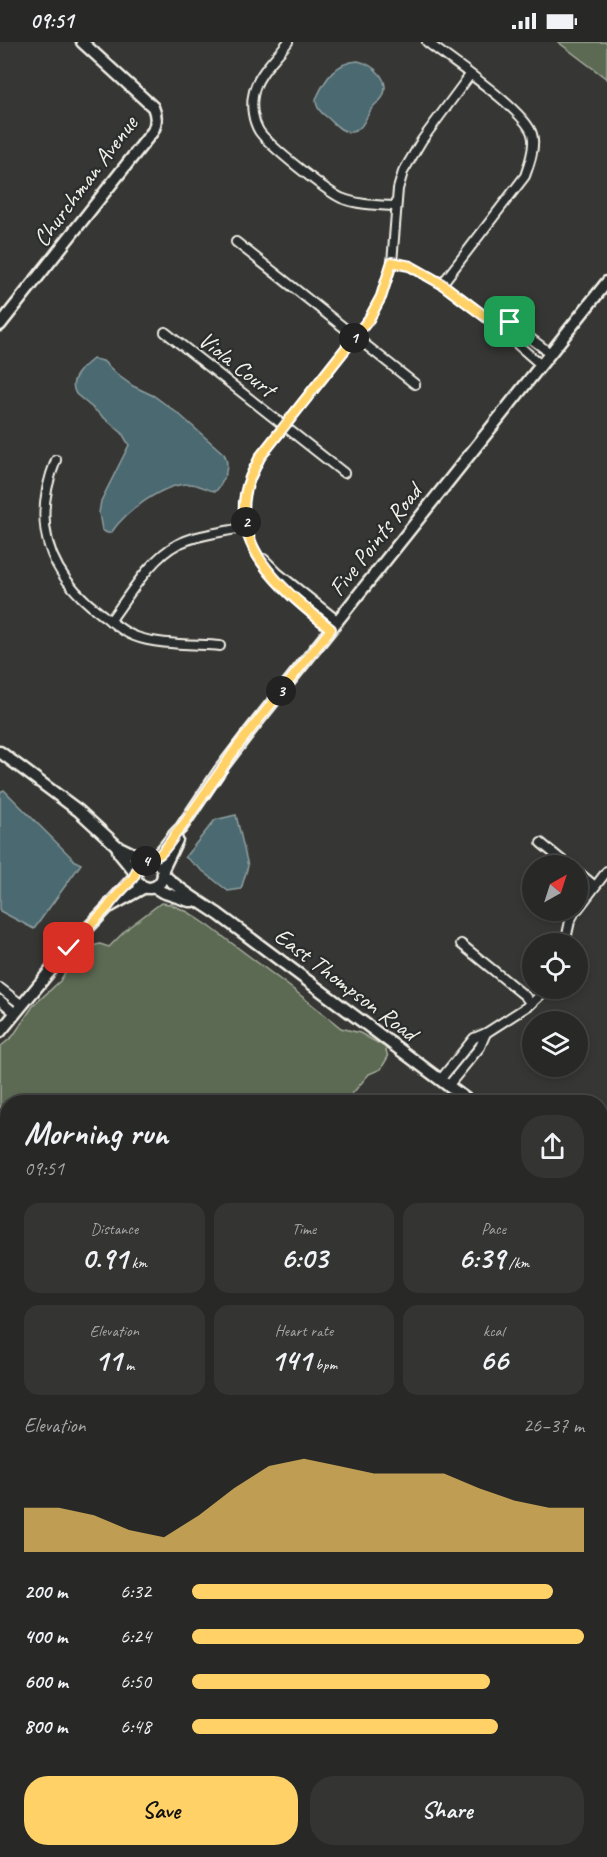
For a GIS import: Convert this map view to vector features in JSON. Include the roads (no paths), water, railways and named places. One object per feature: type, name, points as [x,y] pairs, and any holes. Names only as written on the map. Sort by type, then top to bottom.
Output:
[{"type":"street","name":"Churchman Avenue","points":[[0,325],[156,125],[156,114],[153,107],[82,42]]},
{"type":"street","points":[[288,42],[260,78],[253,95],[252,113],[258,130],[268,143],[341,198],[359,204],[396,206]]},
{"type":"street","points":[[427,42],[516,111],[532,135],[532,156],[525,176],[442,284]]},
{"type":"street","points":[[334,625],[265,561],[246,527],[244,505],[249,479],[260,457],[369,319],[381,297],[392,262],[398,189],[403,172],[422,140],[470,75]]},
{"type":"street","points":[[236,242],[415,384]]},
{"type":"street","points":[[392,262],[410,266],[442,284],[487,318],[541,365]]},
{"type":"street","name":"Five Points Road","points":[[148,860],[161,853],[173,835],[181,828],[237,747],[607,282]]},
{"type":"street","points":[[487,318],[510,322],[550,353]]},
{"type":"street","name":"Viola Court","points":[[165,332],[344,473]]},
{"type":"street","points":[[56,460],[49,476],[44,502],[44,525],[53,557],[72,588],[110,621],[131,635],[145,640],[220,646]]},
{"type":"street","points":[[110,621],[149,569],[160,557],[177,545],[198,537],[246,527]]},
{"type":"street","points":[[0,752],[79,812],[117,846],[157,862],[163,872],[161,882],[108,907]]},
{"type":"street","name":"Five Points Road","points":[[163,872],[179,838],[181,828]]},
{"type":"street","points":[[541,843],[556,855]]},
{"type":"street","points":[[117,846],[119,853],[136,874],[137,881],[149,887]]},
{"type":"street","points":[[0,1032],[69,948],[136,874],[140,863],[148,860]]},
{"type":"street","name":"East Thompson Road","points":[[163,872],[176,886],[192,895],[196,901],[212,910],[460,1095]]},
{"type":"street","points":[[588,895],[607,872]]},
{"type":"street","points":[[588,880],[595,886]]},
{"type":"street","name":"East Thompson Road","points":[[149,887],[189,902],[196,901]]},
{"type":"street","points":[[461,944],[525,996],[531,1004]]},
{"type":"street","points":[[0,988],[18,1009]]},
{"type":"street","points":[[444,1083],[474,1038],[486,1033],[536,999]]},
{"type":"street","points":[[0,1000],[18,1009]]},
{"type":"water","points":[[358,61],[376,70],[383,80],[385,92],[361,126],[355,131],[348,132],[338,127],[321,112],[316,99],[323,85],[337,68]]},
{"type":"water","points":[[93,359],[103,361],[133,386],[154,396],[180,415],[224,454],[227,463],[226,473],[216,491],[193,484],[178,485],[156,494],[135,508],[111,533],[102,530],[99,513],[101,501],[129,445],[122,433],[76,394],[73,384],[77,374]]},
{"type":"water","points":[[4,790],[75,861],[81,864],[34,929],[0,911],[0,792]]},
{"type":"water","points":[[236,815],[248,866],[241,889],[228,891],[185,857],[215,820]]}]
